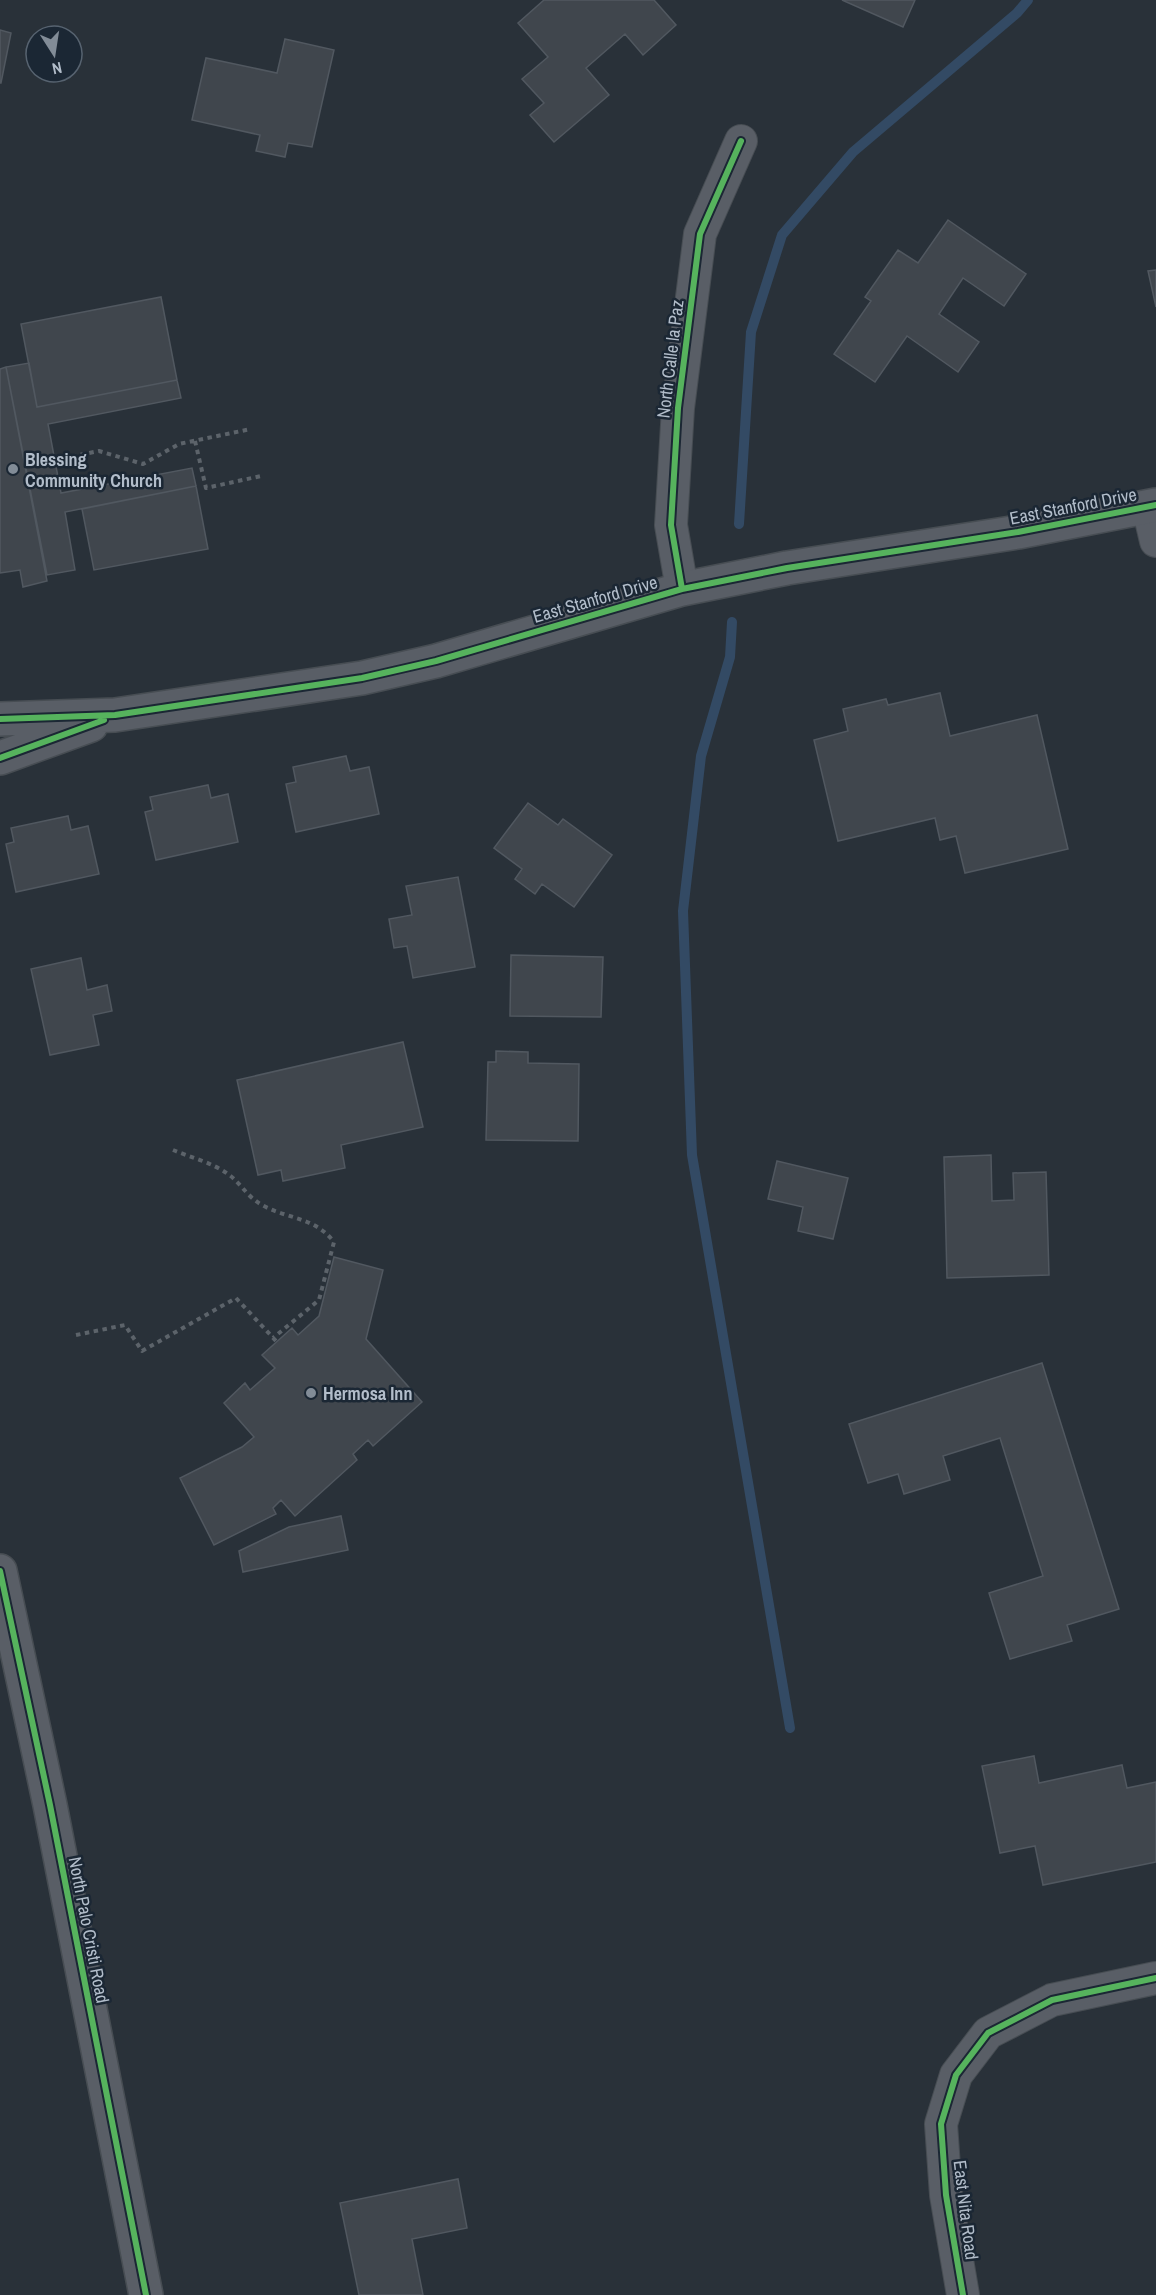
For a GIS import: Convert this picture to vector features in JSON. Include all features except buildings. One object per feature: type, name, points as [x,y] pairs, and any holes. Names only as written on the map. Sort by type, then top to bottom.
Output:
[{"type":"street","name":"North Calle la Paz","points":[[682,589],[671,525],[678,408],[700,234],[741,141]]},
{"type":"street","name":"East Stanford Drive","points":[[0,719],[115,716],[362,678],[436,661],[682,589],[787,568],[1018,532],[1152,506]]},
{"type":"street","points":[[1152,506],[1156,541]]},
{"type":"street","name":"East Stanford Drive","points":[[0,758],[115,716]]},
{"type":"street","name":"North Palo Cristi Road","points":[[0,1571],[6,1636],[50,1805],[146,2295]]},
{"type":"street","name":"East Nita Road","points":[[963,2295],[946,2195],[941,2124],[956,2075],[988,2033],[1052,2000],[1156,1978]]},
{"type":"path","points":[[54,460],[99,451],[143,464],[179,444],[251,429]]},
{"type":"path","points":[[195,441],[206,488],[261,476]]},
{"type":"path","points":[[173,1150],[229,1174],[247,1196],[265,1207],[309,1221],[334,1242],[319,1300],[273,1338]]},
{"type":"path","points":[[76,1335],[125,1324],[142,1351],[236,1298],[277,1342]]},
{"type":"waterway","points":[[739,524],[751,332],[782,235],[853,152],[1017,13],[1028,0]]},
{"type":"waterway","points":[[732,622],[730,657],[701,756],[683,911],[692,1155],[790,1728]]},
{"type":"cycle path","points":[[682,589],[671,525],[678,408],[700,234],[741,141]]},
{"type":"cycle path","points":[[0,719],[115,715],[362,678],[436,661],[682,589],[787,568],[1018,532],[1156,505]]},
{"type":"cycle path","points":[[0,758],[104,720]]},
{"type":"cycle path","points":[[0,1571],[50,1805],[146,2295]]},
{"type":"cycle path","points":[[963,2295],[946,2195],[941,2124],[956,2075],[988,2033],[1052,2000],[1156,1978]]},
{"type":"place","name":"Blessing Community Church","points":[[13,469]]},
{"type":"place","name":"Hermosa Inn","points":[[311,1393]]}]
